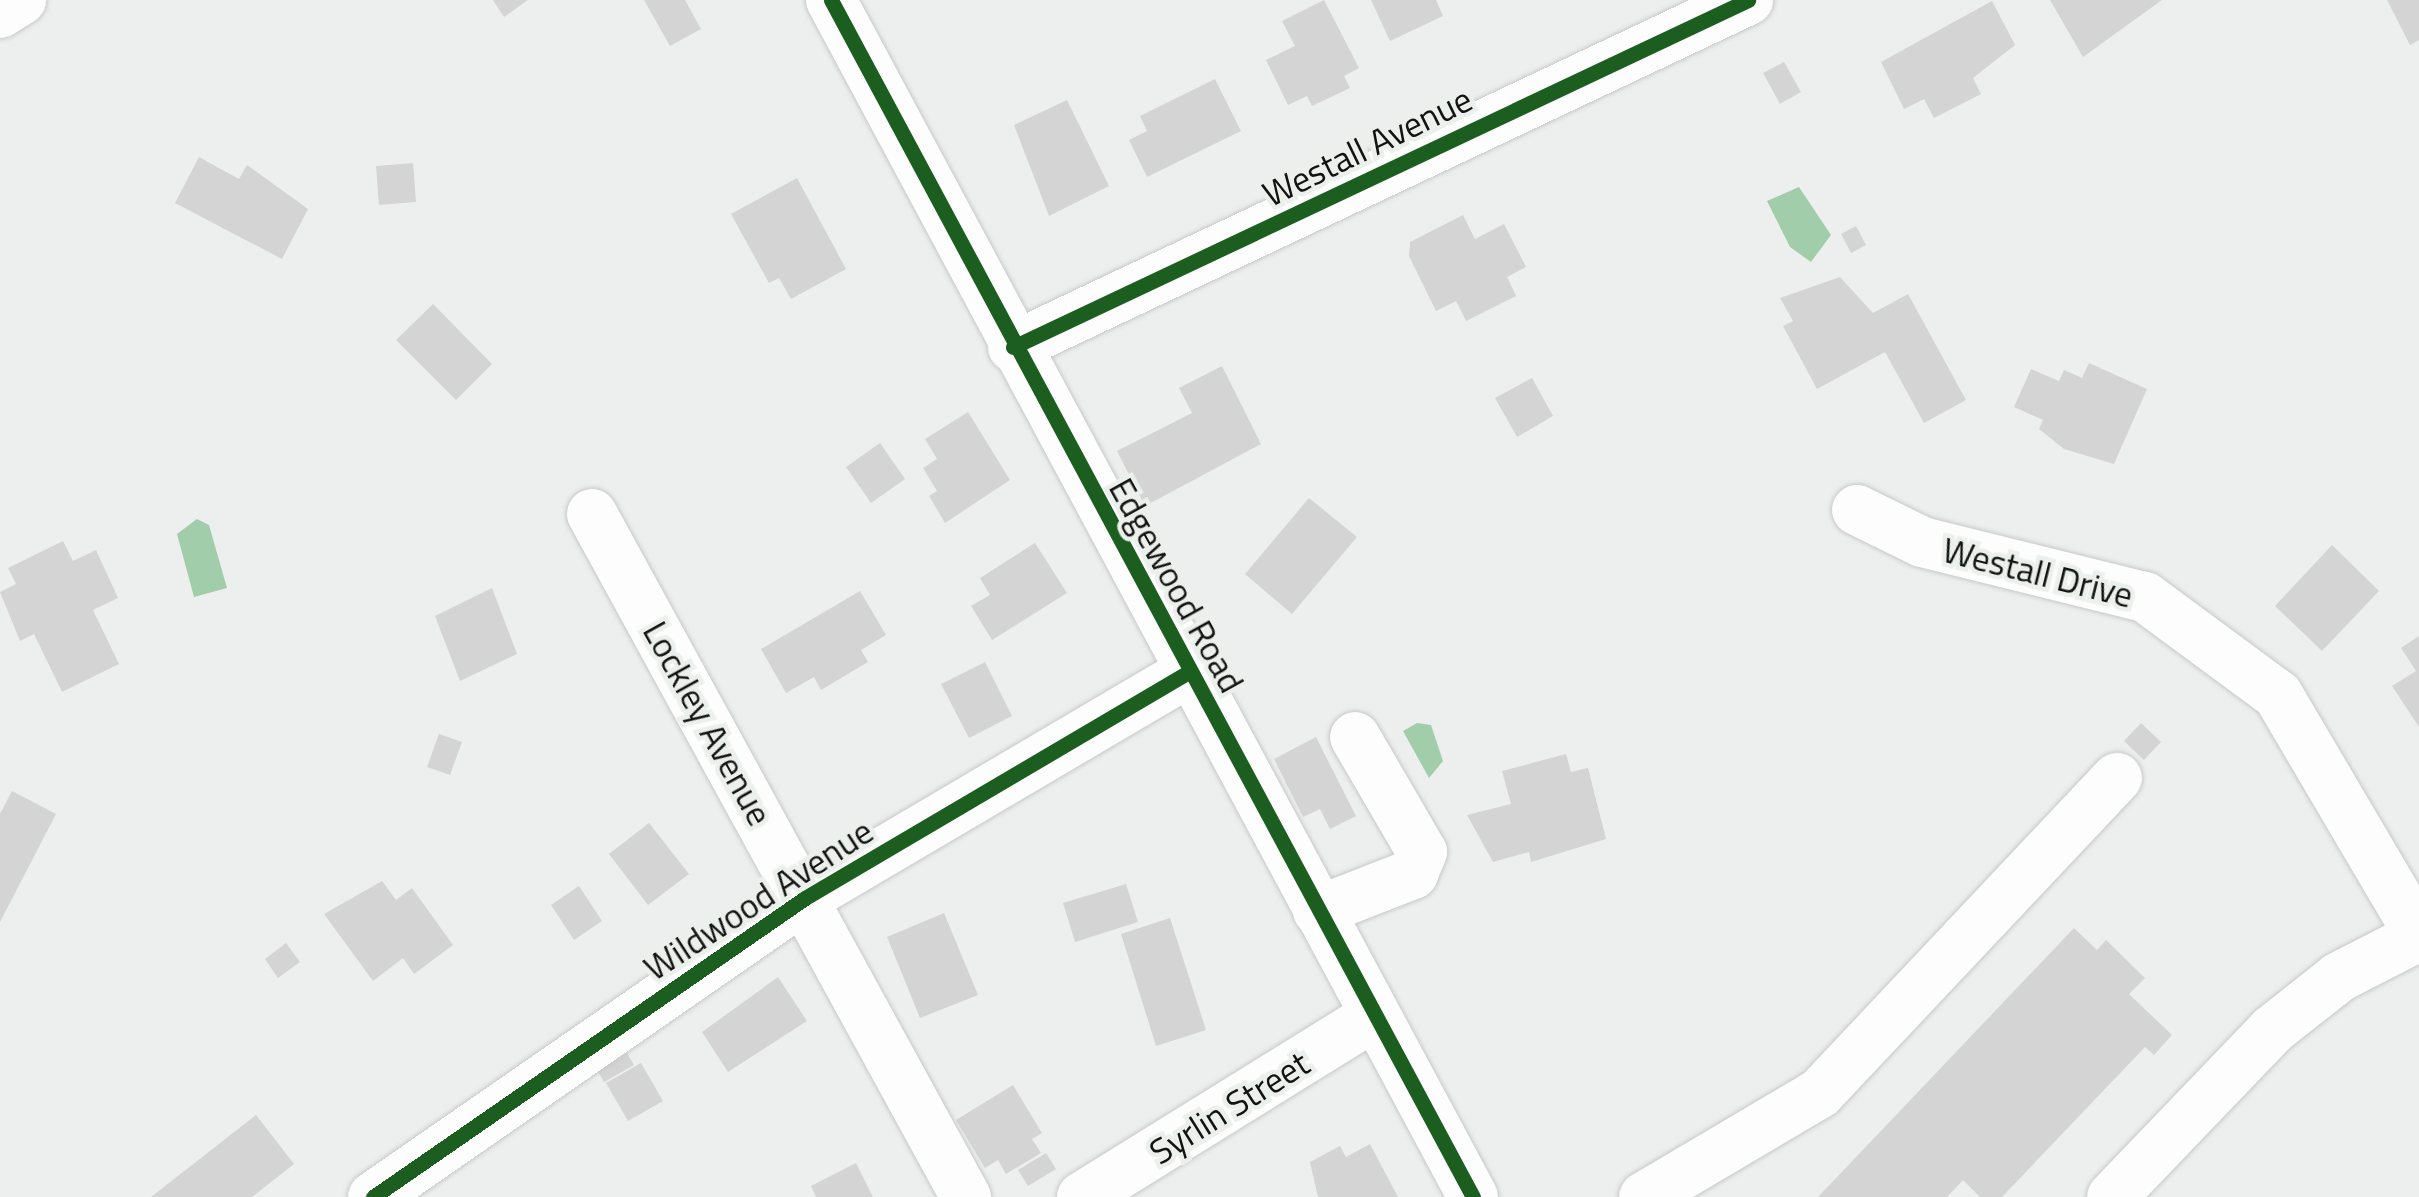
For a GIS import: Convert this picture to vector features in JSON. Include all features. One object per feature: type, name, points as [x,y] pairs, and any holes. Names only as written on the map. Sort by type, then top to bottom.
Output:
[{"type":"street","points":[[0,12],[21,0]]},
{"type":"street","name":"Edgewood Road","points":[[831,0],[1013,347],[1473,1197]]},
{"type":"street","name":"Westall Avenue","points":[[1013,347],[1748,0]]},
{"type":"street","name":"Westall Drive","points":[[1858,510],[1922,542],[2145,598],[2278,696],[2419,935]]},
{"type":"street","name":"Lockley Avenue","points":[[592,514],[806,898],[966,1197]]},
{"type":"street","name":"Wildwood Avenue","points":[[373,1197],[806,898],[1190,671]]},
{"type":"street","points":[[1318,911],[1413,874],[1422,852],[1355,737]]},
{"type":"street","points":[[1644,1197],[1820,1093],[2118,778]]},
{"type":"street","points":[[2112,1197],[2272,1030],[2339,977],[2419,935]]},
{"type":"street","name":"Syrlin Street","points":[[1082,1197],[1374,1016]]},
{"type":"shaded area","points":[[1799,187],[1831,235],[1811,262],[1790,247],[1767,201]]},
{"type":"shaded area","points":[[197,519],[209,525],[227,588],[194,597],[177,534]]},
{"type":"shaded area","points":[[1417,723],[1431,725],[1443,761],[1429,778],[1403,731]]},
{"type":"building","points":[[493,0],[528,0],[504,17]]},
{"type":"building","points":[[644,0],[685,0],[701,29],[670,46]]},
{"type":"building","points":[[1324,0],[1359,68],[1344,76],[1350,88],[1312,106],[1307,96],[1288,105],[1266,60],[1295,46],[1282,21]]},
{"type":"building","points":[[1371,0],[1436,0],[1443,16],[1390,41]]},
{"type":"building","points":[[2050,0],[2162,0],[2083,57]]},
{"type":"building","points":[[2387,0],[2419,0],[2419,40],[2410,45]]},
{"type":"building","points":[[1992,1],[2015,45],[1973,78],[1981,94],[1934,118],[1924,99],[1904,109],[1881,62]]},
{"type":"building","points":[[1784,62],[1801,92],[1780,104],[1763,73]]},
{"type":"building","points":[[1215,79],[1241,131],[1147,177],[1129,140],[1147,131],[1140,116]]},
{"type":"building","points":[[1067,100],[1109,186],[1049,216],[1014,125]]},
{"type":"building","points":[[199,157],[239,179],[247,165],[308,209],[282,259],[175,203]]},
{"type":"building","points":[[413,163],[416,202],[379,205],[376,166]]},
{"type":"building","points":[[797,178],[846,269],[791,299],[779,278],[769,283],[731,214]]},
{"type":"building","points":[[1463,215],[1475,239],[1504,224],[1526,267],[1507,277],[1516,296],[1466,321],[1456,301],[1436,311],[1409,256],[1410,242]]},
{"type":"building","points":[[1856,226],[1866,245],[1851,253],[1841,234]]},
{"type":"building","points":[[1840,277],[1873,313],[1908,294],[1966,400],[1924,423],[1885,352],[1817,389],[1783,326],[1793,321],[1780,298]]},
{"type":"building","points":[[433,304],[492,364],[456,400],[396,340]]},
{"type":"building","points":[[2089,363],[2147,389],[2114,464],[2064,449],[2039,429],[2043,420],[2014,407],[2031,369],[2059,381],[2064,370],[2082,378]]},
{"type":"building","points":[[1222,366],[1261,444],[1145,506],[1117,451],[1192,413],[1179,388]]},
{"type":"building","points":[[1532,378],[1553,416],[1517,437],[1495,398]]},
{"type":"building","points":[[968,412],[1010,480],[945,523],[929,496],[937,491],[923,468],[937,459],[925,439]]},
{"type":"building","points":[[880,443],[905,479],[871,503],[846,467]]},
{"type":"building","points":[[1309,498],[1357,537],[1292,614],[1245,574]]},
{"type":"building","points":[[63,541],[73,561],[96,550],[118,598],[93,610],[119,664],[62,692],[34,634],[20,641],[0,592],[16,584],[8,568]]},
{"type":"building","points":[[1035,543],[1067,593],[992,640],[971,606],[990,595],[980,578]]},
{"type":"building","points":[[2332,545],[2379,591],[2322,651],[2275,606]]},
{"type":"building","points":[[492,588],[517,654],[460,681],[435,616]]},
{"type":"building","points":[[860,591],[886,635],[861,650],[868,662],[821,690],[814,677],[786,693],[761,649]]},
{"type":"building","points":[[2419,636],[2419,727],[2392,686],[2416,671],[2401,648]]},
{"type":"building","points":[[985,662],[1012,716],[969,738],[941,684]]},
{"type":"building","points":[[2141,723],[2161,742],[2144,760],[2124,741]]},
{"type":"building","points":[[439,734],[462,742],[450,775],[427,767]]},
{"type":"building","points":[[1316,737],[1356,816],[1330,829],[1320,809],[1303,817],[1274,759]]},
{"type":"building","points":[[1566,754],[1571,772],[1588,768],[1606,839],[1531,862],[1529,852],[1493,862],[1467,815],[1511,804],[1502,771]]},
{"type":"building","points":[[12,791],[56,814],[0,922],[0,814]]},
{"type":"building","points":[[649,823],[689,874],[648,905],[609,854]]},
{"type":"building","points":[[382,881],[396,900],[412,888],[453,945],[414,974],[403,958],[373,981],[324,914]]},
{"type":"building","points":[[1126,884],[1138,922],[1075,942],[1063,903]]},
{"type":"building","points":[[579,886],[602,921],[574,940],[551,905]]},
{"type":"building","points":[[944,913],[978,995],[920,1018],[887,937]]},
{"type":"building","points":[[1170,918],[1206,1030],[1156,1046],[1121,934]]},
{"type":"building","points":[[2074,928],[2097,950],[2106,940],[2145,978],[2129,994],[2172,1035],[2154,1055],[2145,1047],[2002,1197],[1980,1197],[1963,1180],[1947,1197],[1818,1197]]},
{"type":"building","points":[[286,943],[300,962],[278,978],[265,959]]},
{"type":"building","points":[[778,977],[807,1021],[728,1072],[702,1032]]},
{"type":"building","points":[[627,1053],[634,1065],[604,1082],[597,1070]]},
{"type":"building","points":[[641,1063],[663,1101],[628,1121],[606,1083]]},
{"type":"building","points":[[1013,1085],[1042,1133],[1032,1139],[1041,1153],[1006,1174],[998,1160],[985,1168],[956,1120]]},
{"type":"building","points":[[256,1115],[294,1164],[252,1197],[151,1197]]},
{"type":"building","points":[[1370,1144],[1398,1197],[1318,1197],[1310,1162],[1340,1146],[1346,1157]]},
{"type":"building","points":[[1046,1153],[1056,1169],[1028,1186],[1018,1170]]},
{"type":"building","points":[[856,1163],[873,1197],[816,1197],[811,1186]]},
{"type":"cycle path","points":[[831,0],[1473,1197]]},
{"type":"cycle path","points":[[1013,347],[1748,0]]},
{"type":"cycle path","points":[[373,1197],[805,898],[1190,671]]}]
